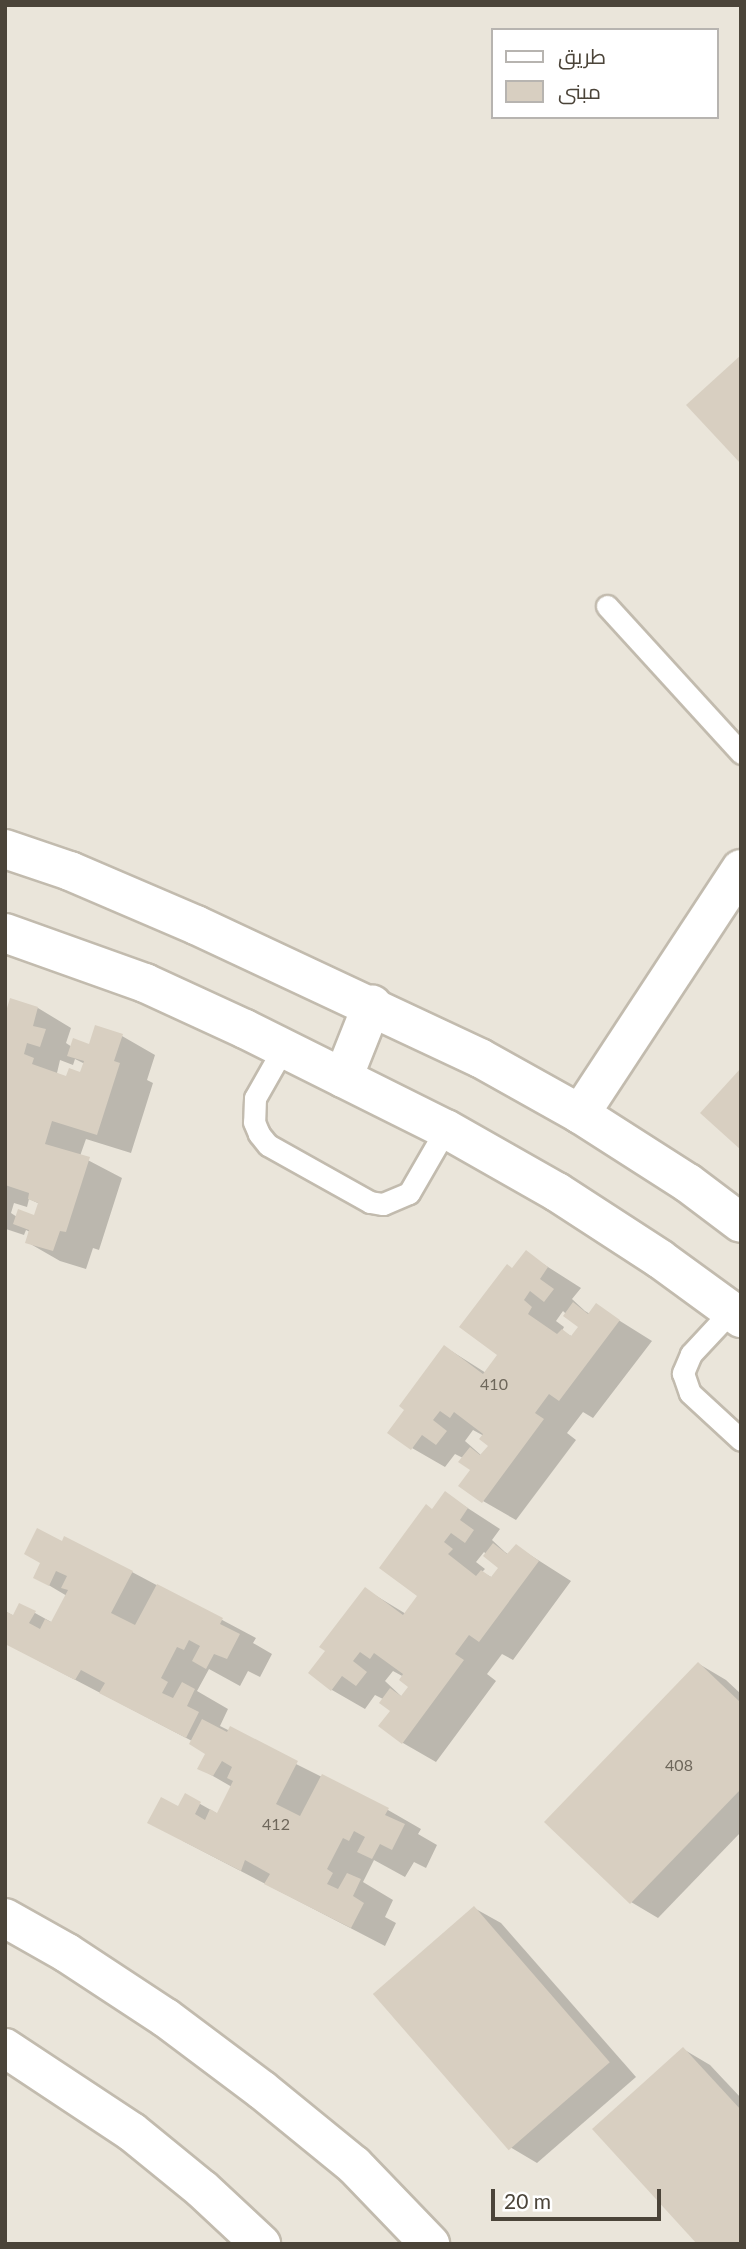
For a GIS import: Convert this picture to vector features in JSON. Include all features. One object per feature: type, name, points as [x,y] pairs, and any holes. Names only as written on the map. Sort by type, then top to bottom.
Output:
[{"type":"street","points":[[5,849],[70,871],[372,1005],[481,1058],[580,1114],[688,1183],[741,1223]]},
{"type":"street","points":[[580,1114],[741,869]]},
{"type":"street","points":[[5,933],[145,983],[284,1047],[446,1129],[557,1192],[660,1259],[736,1315]]},
{"type":"street","points":[[343,1078],[372,1005]]},
{"type":"street","points":[[5,1918],[67,1953],[166,2018],[262,2090],[354,2165],[430,2244]]},
{"type":"street","points":[[5,2048],[132,2132],[202,2189],[261,2244]]},
{"type":"lane","points":[[607,606],[741,753]]},
{"type":"lane","points":[[284,1047],[255,1098],[254,1122],[259,1134],[268,1145],[370,1202],[383,1204],[409,1193],[446,1129]]},
{"type":"lane","points":[[736,1315],[691,1354],[683,1373],[690,1393],[741,1440]]},
{"type":"shaded area","points":[[5,5],[741,5],[741,2244],[5,2244]]},
{"type":"building","points":[[741,355],[741,464],[686,405]]},
{"type":"building","points":[[10,998],[38,1007],[33,1026],[46,1029],[40,1047],[27,1043],[24,1054],[34,1058],[32,1064],[66,1076],[69,1068],[80,1072],[84,1061],[67,1056],[73,1038],[89,1044],[95,1025],[123,1034],[114,1061],[120,1063],[97,1135],[52,1121],[45,1144],[90,1157],[66,1232],[60,1231],[53,1251],[25,1243],[29,1230],[13,1224],[18,1209],[34,1215],[38,1203],[28,1199],[29,1193],[5,1185],[5,1015]]},
{"type":"building","points":[[741,1068],[741,1150],[700,1113]]},
{"type":"building","points":[[526,1250],[548,1267],[540,1279],[554,1289],[544,1302],[530,1291],[524,1300],[532,1307],[528,1314],[557,1334],[562,1329],[571,1336],[578,1327],[563,1316],[573,1302],[588,1314],[596,1303],[620,1320],[559,1401],[549,1394],[535,1413],[544,1419],[482,1503],[458,1486],[470,1470],[458,1462],[470,1447],[480,1455],[488,1446],[479,1439],[483,1434],[454,1412],[450,1418],[440,1411],[433,1420],[447,1431],[436,1445],[422,1435],[411,1450],[387,1433],[404,1410],[399,1406],[444,1345],[483,1374],[497,1355],[459,1327],[507,1264],[512,1268]]},
{"type":"building","points":[[445,1491],[468,1508],[460,1520],[474,1530],[465,1543],[451,1533],[444,1542],[453,1549],[448,1554],[476,1576],[481,1570],[491,1577],[498,1568],[483,1556],[493,1543],[507,1554],[516,1544],[539,1561],[479,1642],[469,1635],[455,1654],[464,1660],[402,1744],[378,1726],[390,1711],[379,1703],[390,1688],[401,1696],[408,1687],[399,1680],[403,1674],[374,1653],[370,1659],[360,1652],[353,1661],[367,1672],[356,1686],[342,1676],[331,1691],[308,1673],[325,1651],[319,1647],[365,1587],[403,1615],[417,1596],[379,1568],[426,1504],[432,1509]]},
{"type":"building","points":[[37,1528],[62,1541],[64,1536],[133,1571],[111,1613],[135,1625],[157,1584],[223,1618],[220,1624],[240,1634],[227,1659],[214,1654],[206,1669],[192,1661],[200,1646],[189,1640],[184,1650],[177,1647],[161,1678],[168,1682],[162,1693],[173,1698],[182,1682],[195,1689],[187,1706],[199,1712],[186,1738],[99,1693],[105,1683],[81,1670],[75,1680],[5,1644],[5,1611],[13,1615],[19,1603],[36,1611],[29,1623],[40,1629],[45,1619],[51,1622],[68,1590],[61,1588],[67,1576],[56,1571],[49,1586],[33,1578],[40,1563],[24,1554]]},
{"type":"building","points":[[698,1662],[741,1703],[741,1789],[630,1904],[544,1822]]},
{"type":"building","points":[[202,1719],[227,1732],[230,1726],[298,1761],[276,1804],[300,1816],[322,1774],[389,1808],[385,1815],[405,1824],[392,1850],[380,1844],[372,1859],[357,1852],[365,1837],[354,1831],[349,1841],[343,1838],[327,1869],[333,1873],[327,1884],[338,1889],[347,1873],[361,1879],[353,1896],[364,1903],[351,1928],[264,1884],[270,1874],[245,1860],[241,1871],[147,1823],[161,1797],[178,1806],[185,1793],[201,1802],[195,1814],[205,1820],[210,1809],[217,1813],[233,1781],[227,1778],[232,1767],[222,1761],[213,1776],[197,1769],[205,1754],[189,1744]]},
{"type":"building","points":[[474,1906],[610,2062],[509,2150],[373,1994]]},
{"type":"building","points":[[683,2047],[741,2110],[741,2244],[697,2244],[592,2129]]}]
